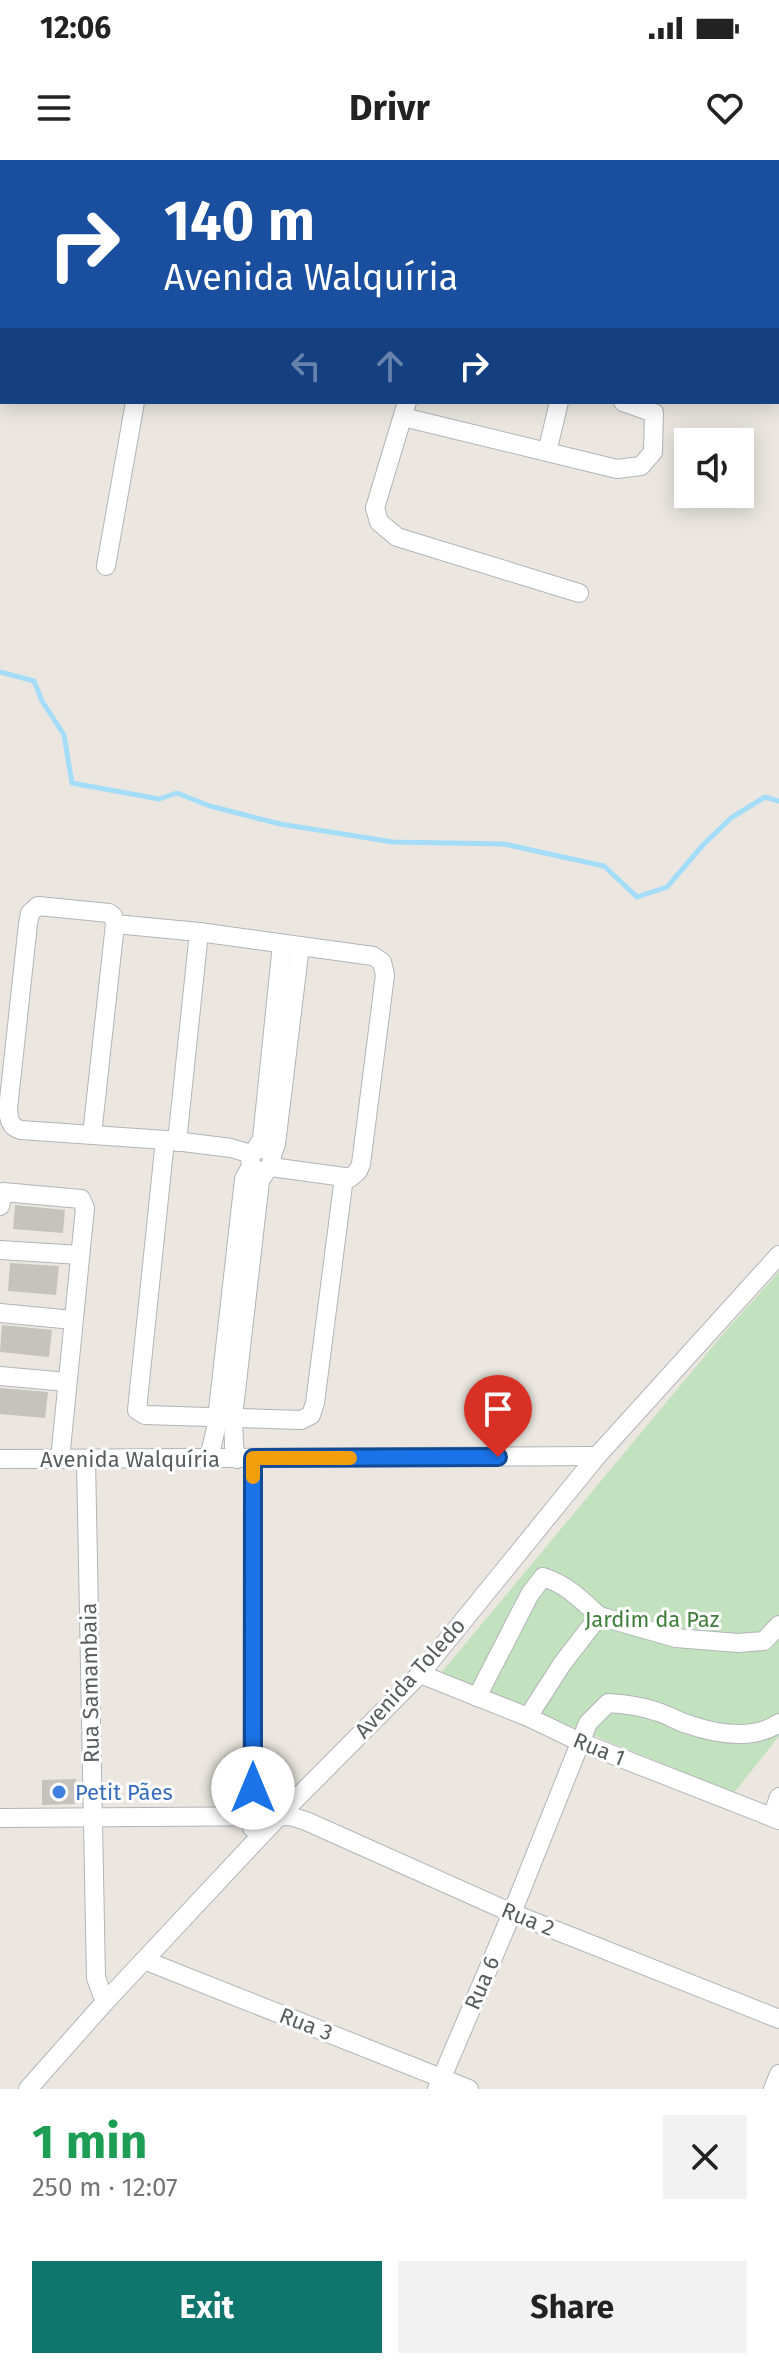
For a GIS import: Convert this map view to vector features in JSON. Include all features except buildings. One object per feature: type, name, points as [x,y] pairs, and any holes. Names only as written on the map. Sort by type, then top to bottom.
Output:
[{"type":"street","points":[[106,566],[135,404]]},
{"type":"street","points":[[547,452],[559,404]]},
{"type":"street","points":[[579,593],[397,537],[379,522],[375,508],[405,409],[547,452],[617,469],[641,466],[653,452],[654,413],[629,404]]},
{"type":"street","points":[[92,1135],[115,924],[109,913],[38,906],[30,913],[8,1109],[10,1123],[21,1130],[231,1148],[262,1160],[350,1178],[361,1164],[384,967],[373,956],[199,932],[115,924]]},
{"type":"street","points":[[199,932],[137,1410],[145,1415],[301,1420],[311,1415],[344,1177]]},
{"type":"street","points":[[209,1458],[225,1417],[244,1179],[276,1144],[291,945]]},
{"type":"street","points":[[0,1206],[3,1192],[81,1199],[85,1208],[60,1459]]},
{"type":"street","points":[[0,1250],[80,1255]]},
{"type":"street","name":"Avenida Toledo","points":[[28,2089],[280,1815],[420,1674],[597,1456],[779,1255]]},
{"type":"street","points":[[0,1313],[73,1320]]},
{"type":"street","points":[[0,1376],[67,1382]]},
{"type":"street","points":[[225,1417],[234,1446],[245,1458],[252,1847]]},
{"type":"street","name":"Avenida Walquíria","points":[[0,1459],[597,1456]]},
{"type":"street","name":"Rua Samambaia","points":[[86,1459],[96,1978],[105,2002]]},
{"type":"street","points":[[477,1697],[530,1594],[543,1577],[574,1592],[599,1616],[676,1638],[738,1643],[764,1641],[779,1625]]},
{"type":"street","points":[[528,1717],[562,1664],[599,1616]]},
{"type":"street","name":"Rua 1","points":[[420,1674],[528,1717],[580,1742],[776,1818]]},
{"type":"street","name":"Rua 6","points":[[439,2083],[512,1913],[588,1723],[608,1703],[650,1709],[688,1725],[723,1733],[755,1734],[779,1723]]},
{"type":"street","points":[[776,1818],[779,1797]]},
{"type":"street","points":[[0,1818],[252,1818],[280,1815]]},
{"type":"street","name":"Rua 2","points":[[280,1815],[306,1821],[512,1913],[779,2019]]},
{"type":"street","name":"Rua 3","points":[[144,1960],[439,2083],[469,2089]]},
{"type":"street","points":[[773,2089],[779,2074]]},
{"type":"green space","name":"Jardim da Paz","points":[[779,1272],[779,1736],[734,1793],[441,1673],[729,1327]]},
{"type":"waterway","points":[[0,672],[34,681],[42,701],[64,735],[72,783],[159,799],[177,793],[210,806],[280,824],[393,842],[504,844],[604,866],[637,897],[667,887],[731,818],[765,797],[779,801]]},
{"type":"slow traffic","points":[[253,1477],[253,1458],[350,1458]]},
{"type":"place","name":"Petit Pães","points":[[59,1792]]},
{"type":"route","points":[[253,1788],[253,1458],[498,1457]]}]
